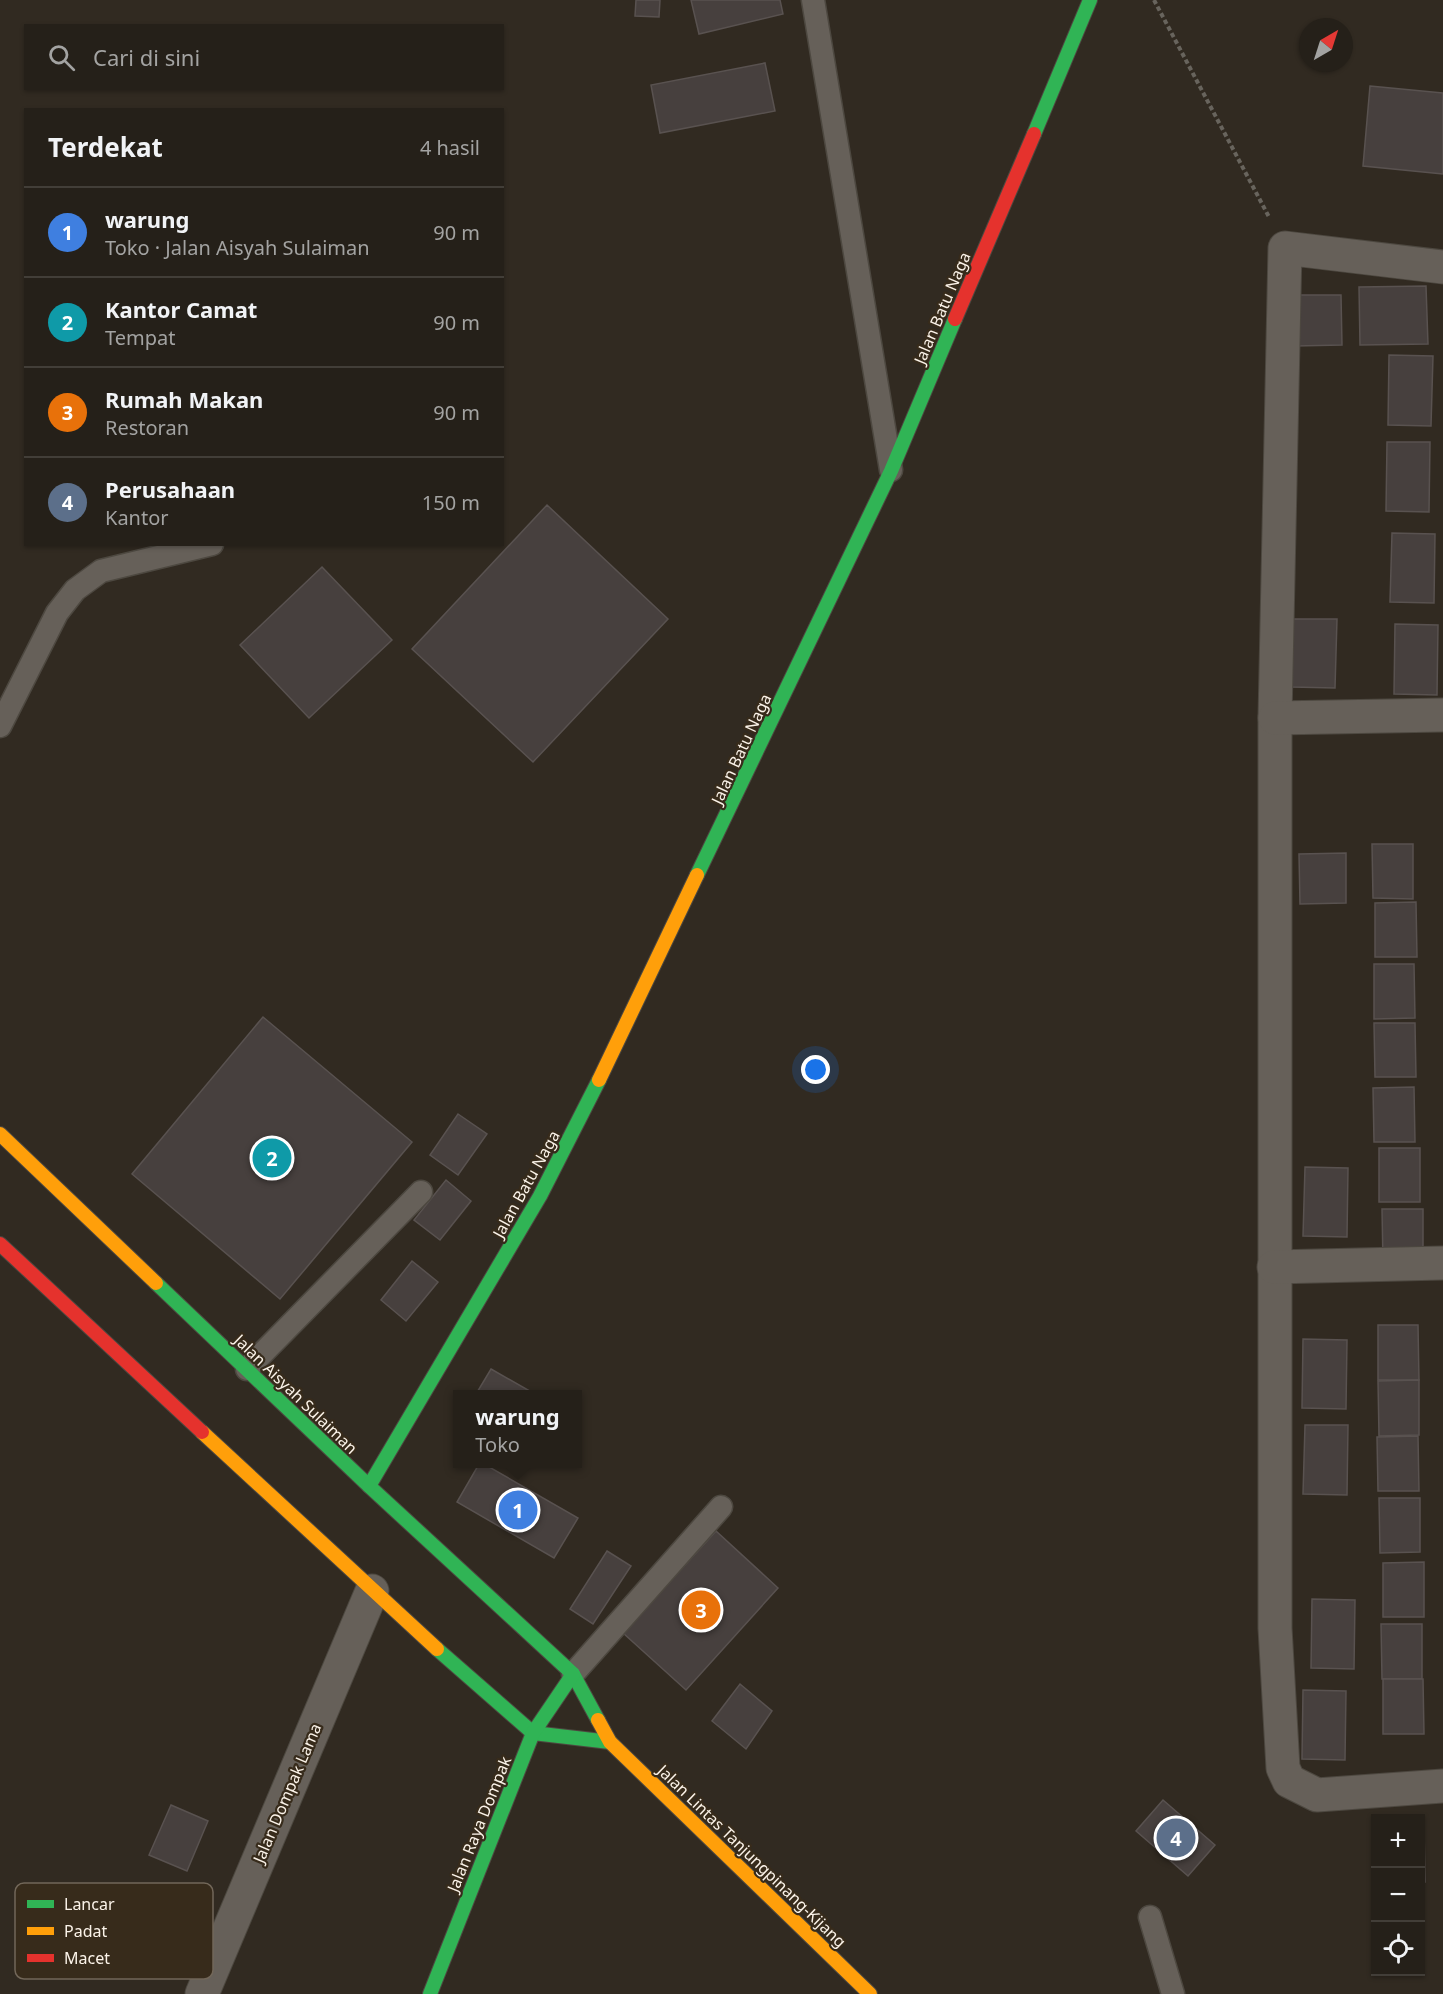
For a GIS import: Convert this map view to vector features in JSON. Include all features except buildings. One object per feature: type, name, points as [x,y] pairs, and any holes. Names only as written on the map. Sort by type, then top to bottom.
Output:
[{"type":"main road","name":"Jalan Batu Naga","points":[[369,1486],[572,1138],[891,471],[1090,0]]},
{"type":"main road","name":"Jalan Aisyah Sulaiman","points":[[0,1134],[369,1486],[573,1674]]},
{"type":"main road","points":[[0,1244],[372,1591],[533,1733],[610,1742]]},
{"type":"main road","name":"Jalan Raya Dompak","points":[[430,1994],[533,1733],[573,1674]]},
{"type":"main road","name":"Jalan Lintas Tanjungpinang-Kijang","points":[[573,1674],[610,1742],[870,1994]]},
{"type":"street","points":[[1443,267],[1285,248],[1275,718],[1274,1267],[1275,1628],[1283,1767],[1289,1781],[1317,1795],[1443,1786]]},
{"type":"street","points":[[1275,718],[1443,716]]},
{"type":"street","points":[[1274,1267],[1443,1263]]},
{"type":"street","name":"Jalan Dompak Lama","points":[[213,1968],[372,1591]]},
{"type":"street","name":"Jalan Dompak Lama","points":[[202,1994],[208,1979]]},
{"type":"lane","points":[[813,0],[891,471]]},
{"type":"lane","points":[[0,726],[57,613],[75,590],[101,571],[204,546]]},
{"type":"lane","points":[[247,1369],[422,1192]]},
{"type":"lane","points":[[573,1674],[721,1507]]},
{"type":"lane","points":[[1150,1917],[1173,1994]]},
{"type":"path","points":[[1154,0],[1285,248]]},
{"type":"traffic: fast","points":[[1034,134],[1090,0]]},
{"type":"traffic: fast","points":[[697,875],[891,471],[955,319]]},
{"type":"traffic: fast","points":[[369,1486],[540,1196],[599,1080]]},
{"type":"traffic: fast","points":[[156,1283],[369,1486],[573,1674],[598,1720]]},
{"type":"traffic: fast","points":[[437,1649],[533,1733],[610,1742]]},
{"type":"traffic: fast","points":[[430,1994],[533,1733],[573,1674]]},
{"type":"traffic: slow","points":[[599,1080],[697,875]]},
{"type":"traffic: slow","points":[[0,1134],[156,1283]]},
{"type":"traffic: slow","points":[[202,1432],[437,1649]]},
{"type":"traffic: slow","points":[[598,1720],[610,1742],[870,1994]]},
{"type":"traffic: jam","points":[[955,319],[1034,134]]},
{"type":"traffic: jam","points":[[0,1244],[202,1432]]},
{"type":"place","name":"Kantor Camat","points":[[272,1158]]},
{"type":"place","name":"warung","points":[[518,1510]]},
{"type":"place","name":"Rumah Makan","points":[[701,1610]]},
{"type":"place","name":"Perusahaan","points":[[1176,1838]]}]
